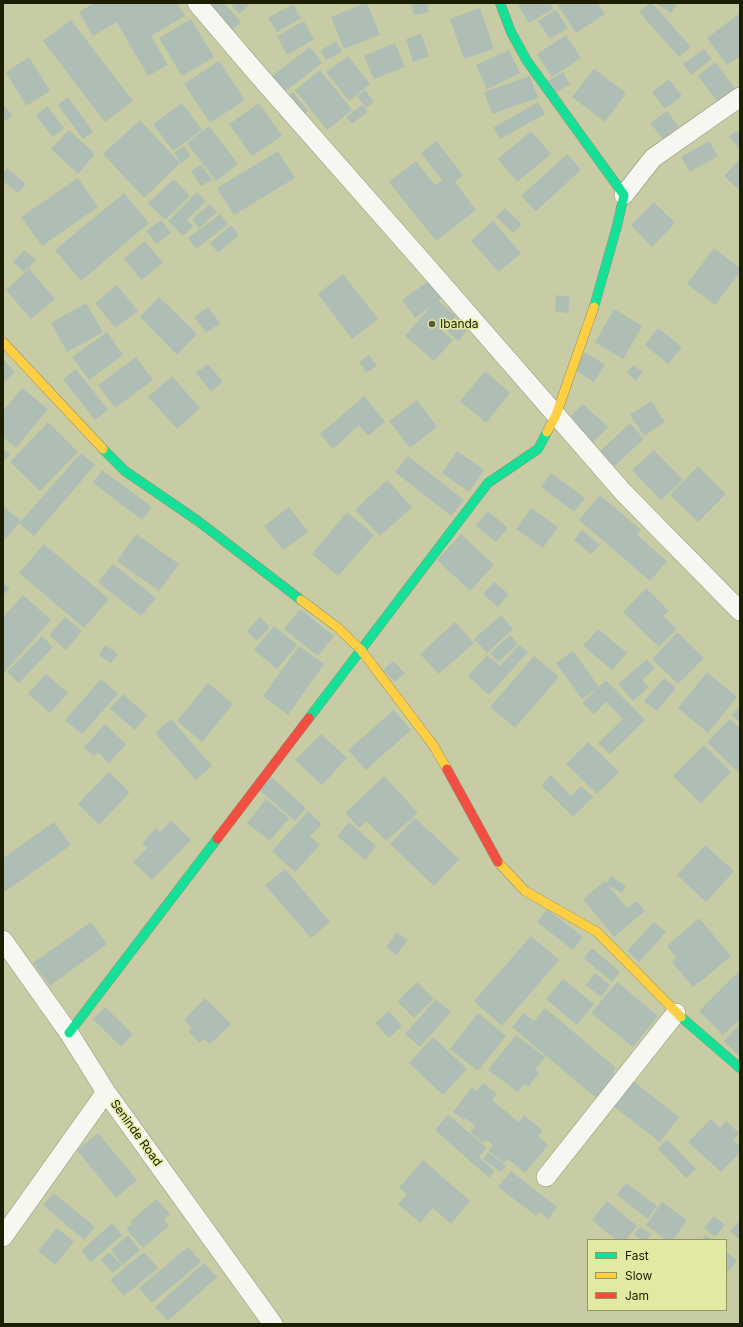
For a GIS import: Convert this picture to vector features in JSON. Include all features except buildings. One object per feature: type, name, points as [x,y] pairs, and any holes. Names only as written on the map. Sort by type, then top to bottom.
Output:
[{"type":"street","points":[[197,3],[623,492],[740,611]]},
{"type":"street","points":[[500,3],[511,32],[527,61],[624,195]]},
{"type":"street","points":[[69,1033],[488,483],[538,449],[556,414],[593,310],[617,226],[624,195],[653,158],[740,97]]},
{"type":"street","points":[[3,342],[90,438],[125,471],[198,521],[337,627],[361,650],[433,745],[498,862],[525,891],[597,932],[676,1013],[740,1068]]},
{"type":"street","name":"Seninde Road","points":[[3,940],[69,1033],[106,1092],[273,1324]]},
{"type":"street","points":[[546,1177],[676,1013]]},
{"type":"street","points":[[3,1237],[106,1092]]},
{"type":"traffic: fast","points":[[500,3],[511,32],[527,61],[624,195],[617,226],[594,307]]},
{"type":"traffic: fast","points":[[309,718],[488,483],[538,449],[547,432]]},
{"type":"traffic: fast","points":[[103,449],[125,471],[198,521],[301,600]]},
{"type":"traffic: fast","points":[[69,1033],[217,839]]},
{"type":"traffic: fast","points":[[681,1017],[740,1068]]},
{"type":"traffic: slow","points":[[547,432],[556,415],[594,307]]},
{"type":"traffic: slow","points":[[3,342],[103,449]]},
{"type":"traffic: slow","points":[[301,600],[337,627],[361,650],[433,745],[447,769]]},
{"type":"traffic: slow","points":[[498,862],[525,891],[597,932],[681,1017]]},
{"type":"traffic: jam","points":[[217,839],[309,718]]},
{"type":"traffic: jam","points":[[447,769],[498,862]]},
{"type":"place","name":"Ibanda","points":[[432,324]]}]
